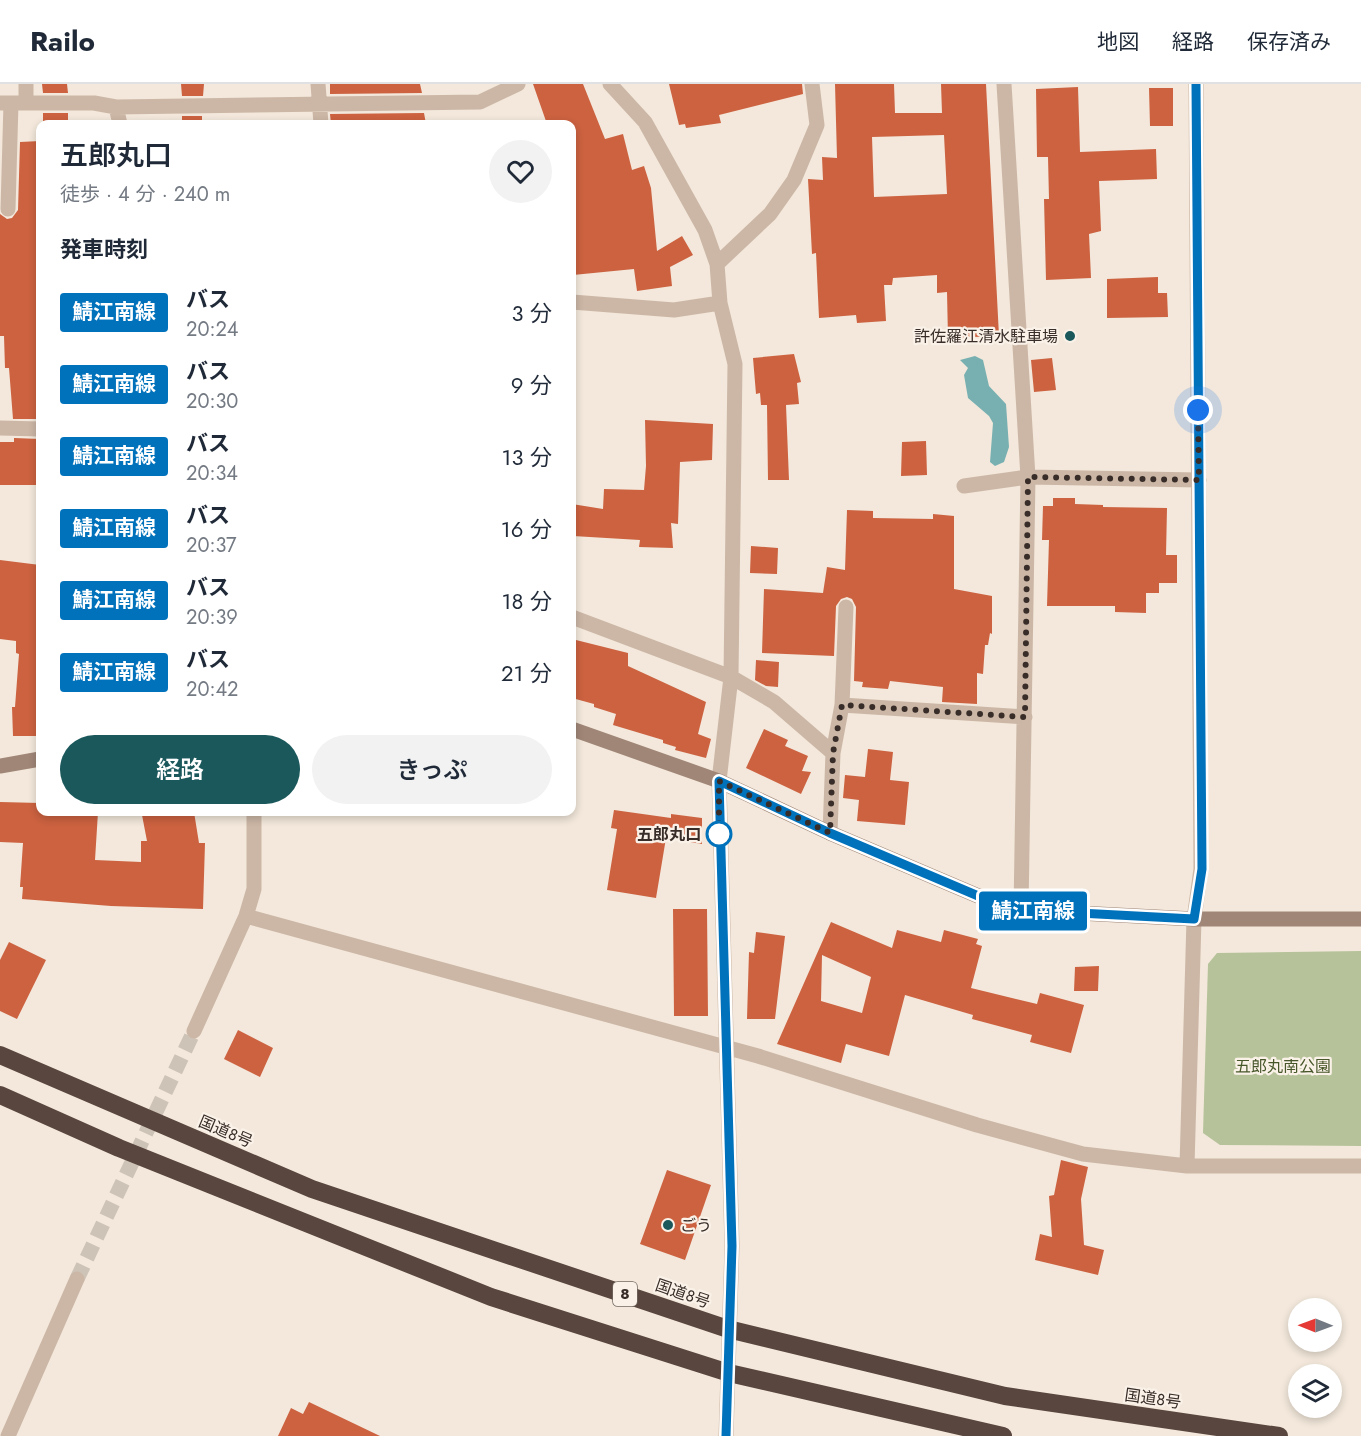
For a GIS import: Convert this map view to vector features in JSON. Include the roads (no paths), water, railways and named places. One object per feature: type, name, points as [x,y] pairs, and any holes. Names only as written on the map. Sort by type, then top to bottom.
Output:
[{"type":"highway","name":"国道8号","points":[[0,1055],[312,1189],[728,1329],[1005,1396],[1279,1436]]},
{"type":"highway","points":[[0,1095],[119,1148],[491,1297],[729,1373],[1003,1436]]},
{"type":"street","points":[[8,209],[12,103],[26,84]]},
{"type":"street","points":[[318,84],[321,120]]},
{"type":"street","points":[[12,103],[94,104],[116,107],[480,102],[518,84]]},
{"type":"street","points":[[610,84],[645,122],[705,230],[717,264],[720,303],[735,364],[731,677],[719,781],[732,1246],[726,1436]]},
{"type":"street","points":[[717,264],[770,214],[794,180],[817,125],[812,84]]},
{"type":"street","points":[[1004,84],[1028,477],[1021,910]]},
{"type":"street","points":[[1187,1166],[1194,919],[1202,869],[1196,84]]},
{"type":"street","points":[[116,107],[119,120]]},
{"type":"street","points":[[576,302],[674,310],[720,303]]},
{"type":"street","points":[[0,428],[36,429]]},
{"type":"street","points":[[964,486],[1028,477],[1199,480]]},
{"type":"street","points":[[830,833],[833,753],[842,705],[846,608]]},
{"type":"street","points":[[576,619],[731,677],[774,702],[833,753]]},
{"type":"street","points":[[842,705],[1025,717]]},
{"type":"street","points":[[576,730],[719,781],[830,833],[990,901],[1021,910],[1194,919],[1361,919]]},
{"type":"street","points":[[0,766],[36,760]]},
{"type":"street","points":[[194,1031],[246,916],[254,889],[254,816]]},
{"type":"street","points":[[246,916],[727,1048],[977,1125],[1083,1154],[1187,1166],[1361,1166]]},
{"type":"street","points":[[8,1436],[77,1279]]},
{"type":"water","points":[[975,356],[983,360],[989,386],[1006,404],[1009,447],[1004,462],[995,466],[990,462],[993,423],[989,416],[968,398],[964,375],[968,368],[960,360]]},
{"type":"tunnel","points":[[77,1279],[194,1031]]},
{"type":"place","name":"許佐羅江清水駐車場","points":[[1070,336]]},
{"type":"place","name":"五郎丸口","points":[[719,834]]},
{"type":"place","name":"ごう","points":[[668,1225]]},
{"type":"park label","name":"五郎丸南公園","points":[[1283,1066]]}]
